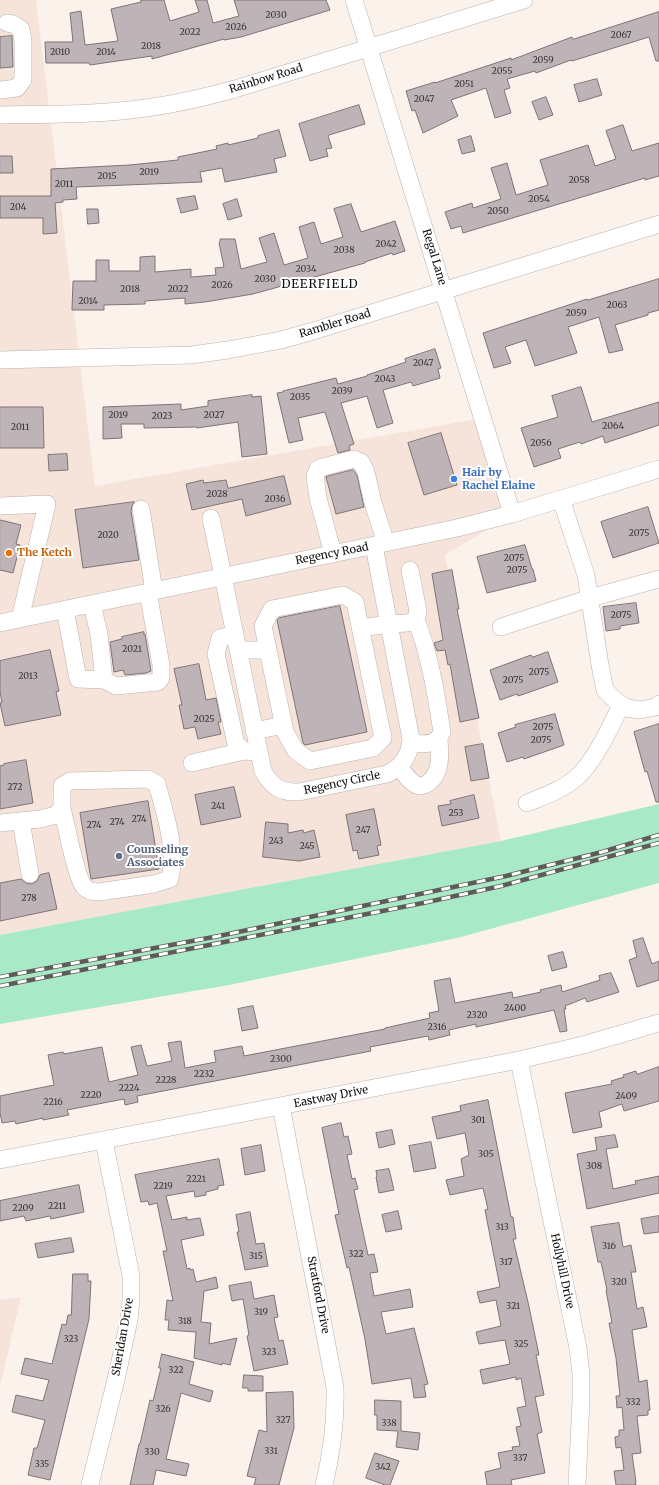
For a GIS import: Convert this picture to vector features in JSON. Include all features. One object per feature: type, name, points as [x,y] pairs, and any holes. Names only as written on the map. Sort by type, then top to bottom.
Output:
[{"type":"street","name":"Regal Lane","points":[[354,0],[512,514]]},
{"type":"street","name":"Rainbow Road","points":[[0,115],[99,112],[145,108],[195,100],[524,0]]},
{"type":"street","points":[[0,90],[17,88],[22,80],[21,29],[7,22]]},
{"type":"street","name":"Rambler Road","points":[[0,360],[192,354],[228,350],[281,340],[659,224]]},
{"type":"street","points":[[333,554],[318,498],[315,476],[318,469],[354,459],[360,462],[366,472],[373,503],[380,544],[389,624],[411,744],[405,761],[398,767],[418,786],[424,786],[432,780],[439,766],[439,740],[442,732],[433,680],[422,634],[416,620],[418,611],[410,570]]},
{"type":"street","name":"Regency Road","points":[[0,623],[456,528],[512,514],[659,469]]},
{"type":"street","points":[[561,499],[586,575],[605,690],[616,701],[627,708],[639,710],[656,707],[659,704]]},
{"type":"street","points":[[0,506],[47,504],[20,619]]},
{"type":"street","points":[[65,609],[78,679],[104,680],[116,686],[130,686],[158,682],[161,678],[161,665],[141,509]]},
{"type":"street","name":"Regency Circle","points":[[211,518],[254,731],[251,752],[267,778],[274,786],[282,791],[292,793],[387,774],[398,767]]},
{"type":"street","points":[[501,627],[590,598],[659,580]]},
{"type":"street","points":[[343,595],[355,602],[360,628],[383,738],[373,748],[310,761],[296,751],[285,732],[263,626],[272,609],[343,595]]},
{"type":"street","points":[[92,604],[98,634],[104,680]]},
{"type":"street","points":[[360,628],[389,624],[408,624],[416,620]]},
{"type":"street","points":[[251,752],[236,744],[216,654],[220,638],[268,650]]},
{"type":"street","points":[[376,704],[403,700]]},
{"type":"street","points":[[527,803],[565,786],[584,771],[609,731],[622,705]]},
{"type":"street","points":[[254,731],[284,725]]},
{"type":"street","points":[[411,744],[434,743],[439,740]]},
{"type":"street","points":[[192,764],[251,752]]},
{"type":"street","points":[[0,823],[56,815],[62,808],[62,786],[70,782],[148,779],[157,784],[168,825],[172,857],[170,879],[154,884],[99,892],[92,892],[84,887],[77,872],[62,808]]},
{"type":"street","points":[[20,820],[30,874]]},
{"type":"street","name":"Eastway Drive","points":[[0,1160],[519,1060],[583,1045],[659,1022]]},
{"type":"street","name":"Hollyhill Drive","points":[[519,1060],[579,1355],[582,1400],[577,1485]]},
{"type":"street","name":"Stratford Drive","points":[[281,1106],[335,1387],[336,1409],[334,1437],[324,1485]]},
{"type":"street","name":"Sheridan Drive","points":[[90,1485],[117,1375],[131,1300],[131,1276],[104,1141]]},
{"type":"shaded area","points":[[0,0],[36,0],[95,486],[483,418],[512,514],[445,555],[501,841],[0,935]]},
{"type":"shaded area","points":[[21,1297],[0,1387],[0,1300]]},
{"type":"green space","points":[[659,804],[659,883],[457,938],[229,985],[0,1024],[0,935],[501,841]]},
{"type":"building","points":[[141,0],[164,0],[170,21],[199,12],[195,0],[207,0],[213,23],[239,16],[234,0],[326,0],[330,10],[241,37],[224,39],[152,59],[152,56],[90,65],[89,63],[46,63],[45,42],[73,42],[70,13],[81,11],[85,45],[118,41],[111,9],[141,2]]},
{"type":"building","points":[[659,12],[659,61],[656,61],[649,37],[572,61],[571,60],[536,73],[535,71],[507,79],[510,88],[504,90],[511,113],[495,118],[486,88],[451,100],[458,116],[423,133],[415,110],[412,111],[406,91],[511,58],[511,60],[572,37],[573,39]]},
{"type":"building","points":[[12,36],[13,67],[0,68],[0,37]]},
{"type":"building","points":[[597,79],[602,95],[579,102],[574,85]]},
{"type":"building","points":[[546,97],[553,115],[539,120],[532,102]]},
{"type":"building","points":[[359,105],[365,124],[329,135],[332,148],[326,149],[328,156],[310,161],[299,124]]},
{"type":"building","points":[[623,125],[632,151],[659,143],[659,176],[645,180],[645,178],[463,233],[461,226],[451,229],[445,212],[472,203],[473,208],[501,199],[491,168],[507,163],[516,195],[548,185],[540,160],[588,145],[595,166],[616,159],[606,131]]},
{"type":"building","points":[[279,130],[286,156],[274,159],[277,172],[225,182],[222,168],[200,172],[202,182],[76,187],[77,199],[63,200],[63,202],[55,203],[57,233],[43,234],[43,218],[0,218],[0,196],[51,196],[51,169],[130,165],[178,160],[178,157],[217,149],[216,146],[228,143],[228,145],[258,138],[258,136]]},
{"type":"building","points":[[471,136],[475,151],[462,154],[458,140]]},
{"type":"building","points":[[0,156],[12,156],[13,173],[0,173]]},
{"type":"building","points":[[195,196],[198,209],[181,213],[177,199]]},
{"type":"building","points":[[237,199],[242,216],[228,220],[223,204]]},
{"type":"building","points":[[351,204],[361,232],[395,221],[405,251],[393,255],[392,253],[365,263],[253,294],[185,304],[185,298],[145,301],[145,304],[104,305],[104,310],[72,310],[73,281],[96,281],[96,260],[109,260],[109,271],[140,271],[140,257],[155,256],[155,272],[191,269],[191,277],[216,275],[215,268],[224,267],[219,243],[220,239],[235,239],[241,269],[267,262],[259,238],[274,233],[284,265],[308,258],[299,227],[314,222],[321,244],[343,237],[334,209]]},
{"type":"building","points":[[87,209],[98,209],[99,223],[88,224]]},
{"type":"building","points":[[659,279],[659,310],[615,325],[623,350],[609,353],[599,317],[568,327],[577,353],[535,366],[526,340],[505,347],[511,363],[494,368],[483,333],[587,299]]},
{"type":"building","points":[[435,349],[441,368],[438,369],[440,378],[413,386],[411,382],[383,390],[393,423],[377,428],[367,396],[341,403],[354,444],[349,446],[350,450],[338,453],[325,412],[298,418],[303,440],[289,443],[277,393],[336,378],[338,384],[367,376],[406,362],[405,359]]},
{"type":"building","points":[[581,387],[592,422],[659,402],[659,425],[605,443],[603,436],[581,444],[580,442],[558,449],[561,458],[534,467],[521,428],[558,417],[552,396]]},
{"type":"building","points":[[252,395],[252,397],[261,396],[267,454],[242,457],[238,422],[197,428],[144,428],[144,424],[121,424],[122,438],[103,439],[103,407],[181,404],[181,410],[208,406],[208,401]]},
{"type":"building","points":[[0,407],[43,407],[44,448],[0,448]]},
{"type":"building","points":[[441,433],[457,485],[424,495],[408,443]]},
{"type":"building","points":[[67,454],[68,470],[49,471],[48,455]]},
{"type":"building","points":[[353,470],[357,475],[364,507],[336,514],[326,477]]},
{"type":"building","points":[[284,476],[291,504],[246,516],[242,499],[192,510],[186,484],[203,480],[204,483],[226,480],[228,488]]},
{"type":"building","points":[[134,502],[131,511],[139,560],[83,568],[75,510]]},
{"type":"building","points":[[648,507],[659,543],[613,558],[601,522]]},
{"type":"building","name":"The Ketch","points":[[0,520],[21,525],[16,544],[20,545],[13,573],[0,570]]},
{"type":"building","points":[[525,545],[536,581],[487,593],[477,557]]},
{"type":"building","points":[[452,570],[459,609],[457,609],[479,718],[460,722],[450,664],[448,665],[445,650],[437,651],[434,643],[443,640],[432,574]]},
{"type":"building","points":[[636,603],[639,623],[620,626],[620,629],[606,631],[603,607]]},
{"type":"building","points":[[340,606],[367,732],[305,745],[303,743],[277,620],[279,618]]},
{"type":"building","points":[[144,632],[151,671],[146,673],[125,675],[123,670],[114,672],[110,642],[122,639],[122,637]]},
{"type":"building","points":[[50,650],[59,691],[56,692],[61,715],[5,726],[0,703],[2,702],[0,692],[0,661]]},
{"type":"building","points":[[548,652],[558,682],[518,696],[517,694],[500,700],[490,670],[531,655],[532,657]]},
{"type":"building","points":[[199,664],[206,700],[216,698],[221,722],[218,722],[221,734],[198,739],[195,727],[184,729],[179,705],[182,705],[174,669]]},
{"type":"building","points":[[555,714],[564,745],[524,759],[523,757],[507,762],[498,733],[516,727],[515,725]]},
{"type":"building","points":[[659,724],[659,802],[656,802],[647,771],[645,772],[634,732]]},
{"type":"building","points":[[483,744],[489,778],[471,781],[465,747]]},
{"type":"building","points":[[26,760],[33,803],[0,809],[0,766]]},
{"type":"building","points":[[234,787],[241,817],[201,825],[195,795]]},
{"type":"building","points":[[474,795],[479,818],[442,826],[438,806],[451,804],[450,801]]},
{"type":"building","points":[[148,801],[159,869],[91,879],[80,813]]},
{"type":"building","points":[[374,809],[381,845],[377,846],[379,855],[359,859],[357,850],[353,851],[346,815]]},
{"type":"building","points":[[266,822],[288,824],[288,833],[303,830],[304,833],[314,830],[320,857],[299,861],[263,857]]},
{"type":"building","points":[[49,873],[57,909],[0,921],[0,883],[21,879],[26,883],[32,884],[37,881],[40,875]]},
{"type":"building","points":[[643,938],[652,964],[659,961],[659,980],[637,987],[629,960],[637,957],[633,941]]},
{"type":"building","points":[[563,952],[567,967],[552,971],[548,956]]},
{"type":"building","points":[[611,973],[619,992],[587,1002],[585,998],[565,1006],[566,1009],[564,1009],[567,1031],[560,1032],[554,1010],[476,1027],[476,1024],[449,1030],[450,1035],[429,1040],[428,1036],[370,1047],[371,1051],[137,1096],[138,1102],[125,1105],[124,1099],[67,1110],[69,1115],[43,1120],[43,1118],[16,1124],[15,1121],[2,1123],[0,1113],[0,1096],[54,1085],[48,1055],[63,1052],[64,1054],[102,1047],[109,1082],[138,1075],[131,1047],[141,1045],[147,1066],[172,1061],[168,1043],[181,1041],[185,1068],[216,1062],[214,1051],[242,1046],[244,1056],[385,1029],[430,1018],[429,1013],[439,1011],[434,981],[450,978],[455,1003],[512,992],[513,998],[541,992],[540,990],[561,985],[562,992],[600,980],[599,976]]},
{"type":"building","points":[[253,1006],[258,1028],[242,1031],[238,1009]]},
{"type":"building","points":[[659,1067],[659,1101],[624,1111],[622,1104],[599,1112],[602,1127],[573,1133],[565,1093],[612,1084],[611,1081],[624,1077],[623,1075],[636,1071],[637,1074]]},
{"type":"building","points":[[488,1100],[511,1217],[513,1217],[516,1239],[513,1239],[539,1355],[536,1355],[544,1395],[535,1397],[542,1432],[537,1434],[545,1473],[511,1480],[512,1485],[487,1485],[485,1472],[501,1468],[498,1453],[513,1450],[512,1447],[520,1446],[516,1427],[521,1426],[517,1408],[526,1406],[521,1378],[516,1380],[516,1377],[483,1384],[480,1370],[510,1364],[505,1340],[479,1344],[476,1332],[501,1326],[496,1300],[480,1303],[477,1292],[500,1287],[485,1210],[488,1209],[483,1188],[450,1195],[446,1180],[464,1176],[461,1159],[469,1155],[465,1133],[437,1139],[432,1117],[461,1111],[460,1106]]},
{"type":"building","points":[[341,1123],[344,1137],[348,1136],[352,1154],[347,1155],[352,1179],[355,1178],[358,1189],[354,1190],[368,1255],[374,1254],[378,1272],[370,1273],[374,1296],[410,1289],[413,1307],[381,1312],[386,1334],[414,1328],[428,1384],[424,1385],[426,1397],[414,1398],[411,1378],[372,1384],[365,1339],[349,1267],[347,1268],[335,1215],[339,1214],[322,1128]]},
{"type":"building","points":[[392,1130],[395,1144],[379,1148],[376,1133]]},
{"type":"building","points":[[615,1135],[618,1147],[606,1149],[613,1189],[636,1184],[635,1181],[659,1176],[659,1193],[587,1209],[577,1154],[597,1150],[595,1138]]},
{"type":"building","points":[[431,1142],[436,1168],[414,1172],[409,1146]]},
{"type":"building","points":[[261,1145],[265,1171],[245,1175],[241,1149]]},
{"type":"building","points":[[219,1159],[224,1185],[218,1186],[218,1189],[206,1192],[206,1195],[195,1197],[194,1191],[166,1196],[172,1220],[187,1217],[187,1220],[200,1218],[204,1235],[181,1240],[187,1269],[193,1269],[196,1282],[216,1277],[218,1288],[204,1291],[201,1322],[211,1323],[209,1344],[237,1338],[230,1365],[222,1363],[222,1365],[194,1358],[196,1332],[168,1330],[169,1320],[165,1320],[167,1300],[173,1301],[163,1251],[167,1251],[157,1203],[149,1205],[148,1201],[141,1202],[135,1175]]},
{"type":"building","points":[[389,1169],[394,1190],[379,1193],[376,1171]]},
{"type":"building","points":[[79,1185],[84,1212],[51,1219],[50,1216],[26,1221],[24,1216],[0,1221],[0,1201]]},
{"type":"building","points":[[398,1211],[402,1229],[386,1232],[382,1215]]},
{"type":"building","points":[[250,1212],[256,1244],[264,1243],[268,1266],[245,1270],[237,1232],[239,1232],[236,1215]]},
{"type":"building","points":[[659,1216],[659,1232],[644,1234],[641,1219]]},
{"type":"building","points":[[619,1223],[623,1247],[631,1245],[636,1272],[631,1272],[637,1309],[643,1307],[647,1327],[632,1330],[639,1382],[647,1380],[650,1410],[648,1410],[648,1415],[637,1416],[641,1453],[632,1454],[636,1485],[616,1485],[614,1471],[624,1470],[621,1447],[616,1448],[615,1437],[619,1436],[619,1430],[624,1430],[622,1407],[617,1408],[616,1396],[620,1396],[616,1358],[609,1323],[612,1323],[601,1262],[598,1262],[591,1227]]},
{"type":"building","points":[[71,1238],[74,1252],[38,1258],[35,1244]]},
{"type":"building","points":[[73,1274],[88,1274],[88,1281],[91,1281],[89,1319],[50,1480],[28,1475],[34,1448],[37,1448],[45,1420],[12,1412],[16,1395],[43,1401],[49,1380],[21,1374],[25,1358],[52,1364],[62,1324],[66,1325],[68,1315],[71,1315]]},
{"type":"building","points":[[251,1282],[254,1299],[274,1295],[278,1317],[274,1318],[279,1341],[283,1340],[288,1364],[254,1371],[247,1336],[249,1335],[243,1299],[232,1301],[229,1286]]},
{"type":"building","points":[[162,1354],[194,1362],[189,1384],[213,1391],[210,1402],[181,1393],[166,1459],[189,1464],[186,1476],[156,1470],[153,1485],[130,1485],[150,1400],[153,1401],[161,1368],[159,1368]]},
{"type":"building","points":[[244,1375],[263,1376],[263,1391],[248,1391],[248,1388],[243,1388]]},
{"type":"building","points":[[293,1392],[294,1428],[279,1485],[254,1485],[256,1478],[247,1476],[259,1430],[267,1432],[266,1393]]},
{"type":"building","points":[[375,1400],[401,1401],[401,1431],[420,1433],[418,1450],[396,1447],[398,1431],[377,1430]]},
{"type":"building","points":[[375,1453],[399,1461],[390,1485],[385,1485],[366,1478]]},
{"type":"railway","points":[[0,977],[219,936],[506,876],[602,852],[659,835]]},
{"type":"railway","points":[[0,986],[423,903],[501,886],[659,843]]},
{"type":"place","name":"Hair by Rachel Elaine","points":[[454,479]]},
{"type":"place","name":"The Ketch","points":[[9,553]]},
{"type":"place","name":"Counseling Associates","points":[[119,856]]},
{"type":"district","name":"DEERFIELD","points":[[320,285]]}]
